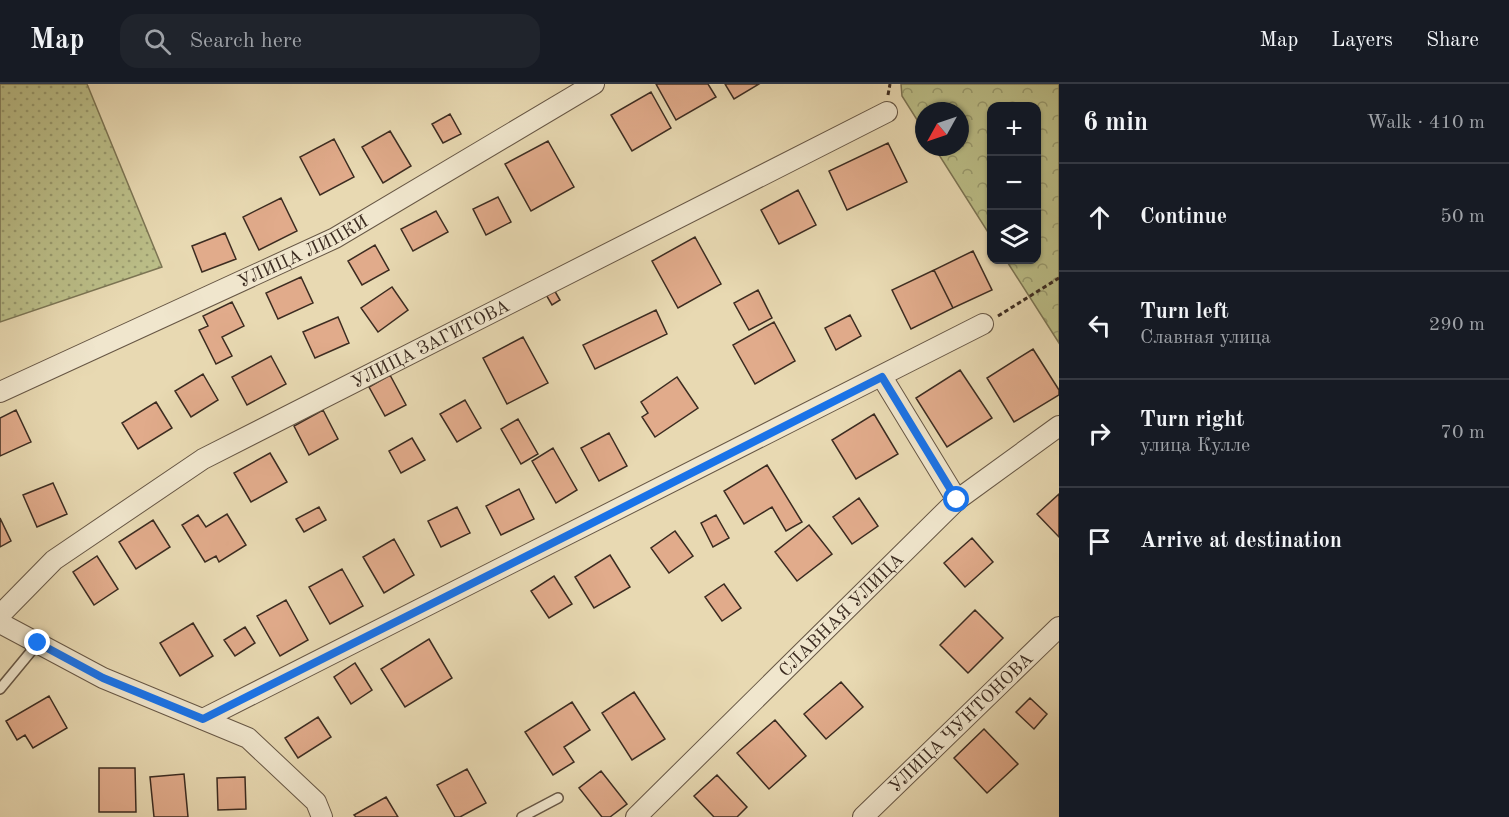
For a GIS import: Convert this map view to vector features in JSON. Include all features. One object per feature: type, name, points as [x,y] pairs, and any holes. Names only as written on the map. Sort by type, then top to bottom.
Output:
[{"type":"street","name":"УЛИЦА ЛИПКИ","points":[[0,392],[335,238],[594,84]]},
{"type":"street","name":"УЛИЦА ЗАГИТОВА","points":[[0,615],[54,560],[203,459],[886,112]]},
{"type":"street","points":[[203,719],[983,324]]},
{"type":"street","points":[[882,377],[957,500]]},
{"type":"street","name":"СЛАВНАЯ УЛИЦА","points":[[636,817],[957,500],[1059,426]]},
{"type":"street","points":[[0,622],[103,678],[248,738],[316,802],[322,817]]},
{"type":"street","name":"УЛИЦА ЧУНТОНОВА","points":[[863,817],[1059,627]]},
{"type":"lane","points":[[0,689],[38,643]]},
{"type":"lane","points":[[522,817],[558,798]]},
{"type":"path","points":[[983,324],[1059,278]]},
{"type":"green space","points":[[0,84],[87,84],[162,267],[0,322]]},
{"type":"green space","points":[[901,84],[1059,84],[1059,343],[1009,264],[1041,264],[1041,102],[987,102],[987,231],[940,156],[969,156],[969,102],[915,102],[915,117],[902,96]]},
{"type":"building","points":[[656,84],[708,84],[716,97],[676,120]]},
{"type":"building","points":[[725,84],[759,84],[734,99]]},
{"type":"building","points":[[651,92],[671,128],[632,151],[611,115]]},
{"type":"building","points":[[450,114],[461,134],[443,143],[432,124]]},
{"type":"building","points":[[390,131],[411,166],[383,183],[362,147]]},
{"type":"building","points":[[334,139],[354,177],[320,195],[300,157]]},
{"type":"building","points":[[548,141],[574,187],[531,211],[505,164]]},
{"type":"building","points":[[888,143],[907,182],[847,210],[829,171]]},
{"type":"building","points":[[798,190],[816,225],[779,244],[761,210]]},
{"type":"building","points":[[498,197],[511,222],[486,235],[473,209]]},
{"type":"building","points":[[281,198],[297,231],[259,250],[243,217]]},
{"type":"building","points":[[436,211],[448,232],[413,251],[401,229]]},
{"type":"building","points":[[225,233],[236,259],[202,272],[192,246]]},
{"type":"building","points":[[695,237],[721,284],[678,308],[652,261]]},
{"type":"building","points":[[375,245],[389,270],[362,285],[348,261]]},
{"type":"building","points":[[973,251],[992,290],[953,308],[934,270]]},
{"type":"building","points":[[934,270],[953,308],[911,329],[892,290]]},
{"type":"building","points":[[301,277],[313,303],[278,319],[266,293]]},
{"type":"building","points":[[392,287],[408,310],[378,332],[361,308]]},
{"type":"building","points":[[553,288],[560,300],[552,305],[545,293]]},
{"type":"building","points":[[758,290],[772,318],[749,330],[734,303]]},
{"type":"building","points":[[232,302],[244,326],[222,337],[232,356],[216,364],[199,330],[208,326],[203,316]]},
{"type":"building","points":[[656,310],[667,334],[595,369],[583,345]]},
{"type":"building","points":[[850,315],[861,336],[836,350],[825,328]]},
{"type":"building","points":[[338,317],[349,343],[315,358],[303,332]]},
{"type":"building","points":[[774,322],[795,361],[755,384],[733,345]]},
{"type":"building","points":[[523,337],[548,383],[507,404],[483,358]]},
{"type":"building","points":[[1033,349],[1059,390],[1059,395],[1014,422],[987,378]]},
{"type":"building","points":[[271,356],[286,384],[247,405],[232,377]]},
{"type":"building","points":[[960,370],[992,418],[947,447],[916,398]]},
{"type":"building","points":[[203,374],[218,400],[191,417],[175,391]]},
{"type":"building","points":[[390,375],[406,405],[385,416],[369,387]]},
{"type":"building","points":[[677,377],[698,408],[655,437],[642,417],[648,413],[641,402]]},
{"type":"building","points":[[465,400],[481,428],[457,442],[440,414]]},
{"type":"building","points":[[156,402],[172,428],[138,449],[122,423]]},
{"type":"building","points":[[16,410],[31,442],[0,456],[0,418]]},
{"type":"building","points":[[323,410],[338,439],[309,455],[294,426]]},
{"type":"building","points":[[874,414],[898,454],[856,479],[832,440]]},
{"type":"building","points":[[518,419],[538,454],[521,464],[501,429]]},
{"type":"building","points":[[609,433],[627,466],[599,481],[581,448]]},
{"type":"building","points":[[412,438],[425,460],[401,473],[389,451]]},
{"type":"building","points":[[553,448],[577,490],[556,503],[532,461]]},
{"type":"building","points":[[270,453],[287,482],[251,502],[234,473]]},
{"type":"building","points":[[767,465],[802,522],[786,531],[772,507],[744,524],[724,491]]},
{"type":"building","points":[[53,483],[67,514],[37,527],[23,495]]},
{"type":"building","points":[[519,489],[534,519],[501,535],[486,506]]},
{"type":"building","points":[[1059,494],[1059,537],[1037,514]]},
{"type":"building","points":[[859,498],[878,526],[852,544],[833,517]]},
{"type":"building","points":[[319,507],[326,520],[304,532],[296,519]]},
{"type":"building","points":[[457,507],[470,533],[441,547],[428,521]]},
{"type":"building","points":[[227,514],[246,545],[219,562],[216,556],[205,562],[182,525],[198,515],[206,527]]},
{"type":"building","points":[[716,515],[729,538],[713,547],[701,523]]},
{"type":"building","points":[[0,518],[11,541],[0,547]]},
{"type":"building","points":[[153,520],[170,547],[136,569],[119,542]]},
{"type":"building","points":[[809,525],[832,554],[797,581],[775,552]]},
{"type":"building","points":[[675,531],[693,556],[669,573],[651,548]]},
{"type":"building","points":[[972,538],[993,562],[965,587],[944,563]]},
{"type":"building","points":[[394,539],[414,575],[384,593],[363,557]]},
{"type":"building","points":[[610,555],[630,587],[594,608],[575,577]]},
{"type":"building","points":[[97,556],[118,589],[94,605],[73,572]]},
{"type":"building","points":[[342,569],[363,606],[330,624],[309,587]]},
{"type":"building","points":[[554,576],[572,604],[549,618],[531,591]]},
{"type":"building","points":[[724,584],[741,608],[722,621],[705,597]]},
{"type":"building","points":[[286,600],[308,640],[280,656],[257,616]]},
{"type":"building","points":[[975,610],[1003,638],[968,673],[940,645]]},
{"type":"building","points":[[193,623],[213,656],[180,676],[160,643]]},
{"type":"building","points":[[245,627],[255,643],[235,656],[224,640]]},
{"type":"building","points":[[429,639],[452,678],[405,707],[381,669]]},
{"type":"building","points":[[355,663],[372,690],[351,704],[334,677]]},
{"type":"building","points":[[841,682],[863,707],[826,739],[804,714]]},
{"type":"building","points":[[634,692],[665,739],[632,760],[602,713]]},
{"type":"building","points":[[49,696],[67,728],[33,748],[25,735],[17,740],[6,721]]},
{"type":"building","points":[[1030,698],[1047,714],[1034,729],[1016,712]]},
{"type":"building","points":[[572,702],[590,730],[564,747],[574,762],[553,775],[525,732]]},
{"type":"building","points":[[318,717],[331,737],[298,758],[285,738]]},
{"type":"building","points":[[775,720],[806,756],[769,789],[737,753]]},
{"type":"building","points":[[984,729],[1018,764],[987,793],[954,758]]},
{"type":"building","points":[[99,768],[135,768],[136,812],[99,812]]},
{"type":"building","points":[[467,769],[486,803],[460,817],[455,817],[437,785]]},
{"type":"building","points":[[601,771],[627,804],[610,817],[602,817],[579,788]]},
{"type":"building","points":[[184,774],[188,817],[154,817],[150,777]]},
{"type":"building","points":[[717,775],[747,807],[737,817],[714,817],[694,796]]},
{"type":"building","points":[[245,777],[246,809],[218,810],[217,778]]},
{"type":"building","points":[[386,797],[398,817],[356,817],[354,815]]},
{"type":"route","points":[[38,643],[103,678],[203,719],[882,377],[957,500]]}]
